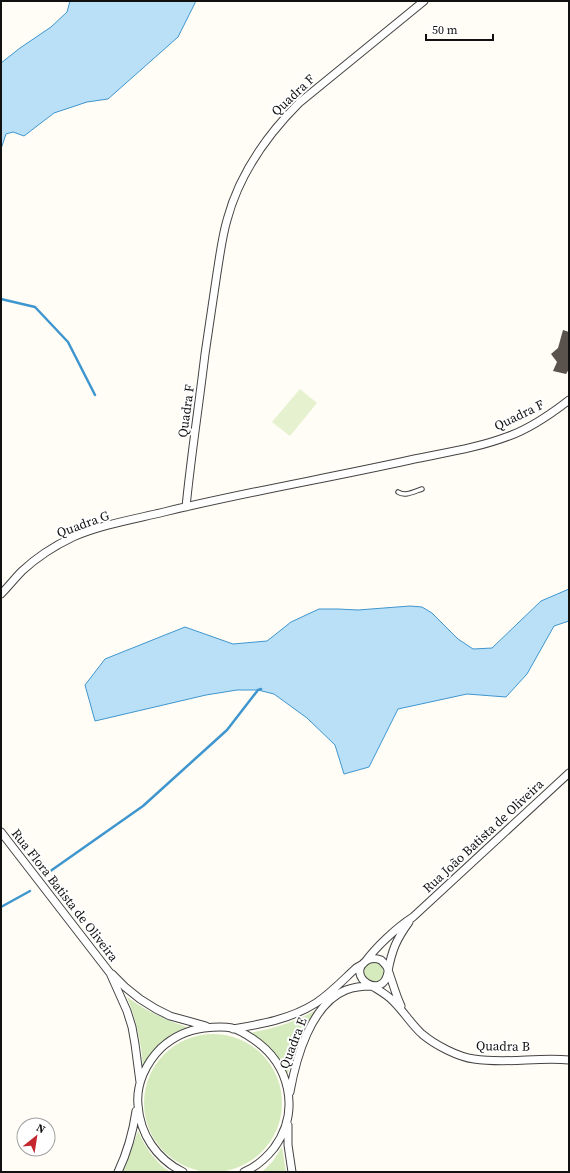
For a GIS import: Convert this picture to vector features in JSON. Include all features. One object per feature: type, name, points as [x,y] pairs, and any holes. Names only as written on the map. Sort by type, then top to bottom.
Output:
[{"type":"street","name":"Quadra F","points":[[424,1],[299,103],[284,118],[270,135],[245,175],[235,196],[221,243],[186,507],[488,443],[509,436],[530,426],[551,414],[569,400]]},
{"type":"street","name":"Quadra G","points":[[2,594],[21,572],[38,558],[74,537],[114,524],[186,507]]},
{"type":"street","name":"Rua João Batista de Oliveira","points":[[388,971],[394,946],[401,933],[413,917],[569,772]]},
{"type":"street","name":"Rua Flora Batista de Oliveira","points":[[1,832],[110,973],[125,987],[140,999],[170,1016],[210,1027]]},
{"type":"street","name":"Rua João Batista de Oliveira","points":[[364,963],[370,954],[403,923],[413,917]]},
{"type":"street","points":[[372,958],[384,963],[388,971],[385,981],[377,986],[366,984],[361,977],[361,968],[364,963],[372,958]]},
{"type":"street","name":"Quadra E","points":[[233,1028],[274,1021],[293,1015],[317,1002],[356,968],[364,963]]},
{"type":"street","name":"Quadra B","points":[[388,971],[404,1013]]},
{"type":"street","name":"Rua Flora Batista de Oliveira","points":[[110,973],[127,1011],[132,1027],[136,1044],[140,1084]]},
{"type":"street","name":"Quadra E","points":[[289,1096],[293,1073],[302,1046],[316,1018],[323,1008],[339,993],[361,986],[371,986]]},
{"type":"street","name":"Quadra B","points":[[371,986],[388,996],[422,1034],[450,1051],[468,1058],[490,1060],[569,1060]]},
{"type":"street","points":[[118,1172],[130,1142],[140,1084],[143,1073],[149,1063],[156,1053],[174,1038],[185,1032],[210,1027],[233,1028],[251,1037],[261,1044],[278,1063],[287,1085],[289,1096],[288,1145],[292,1172]]},
{"type":"street","points":[[138,1102],[142,1128],[148,1140],[164,1160],[184,1172]]},
{"type":"street","points":[[244,1172],[256,1166],[271,1152],[283,1134],[288,1114]]},
{"type":"lane","points":[[398,492],[404,494],[422,489]]},
{"type":"green space","points":[[300,389],[317,403],[290,436],[272,422]]},
{"type":"green space","points":[[374,962],[381,965],[384,972],[381,979],[374,982],[367,979],[364,972],[367,965]]},
{"type":"green space","points":[[127,997],[156,1015],[187,1027],[161,1042],[143,1065],[138,1030]]},
{"type":"green space","points":[[316,1010],[307,1026],[287,1076],[277,1056],[262,1041],[249,1033],[284,1024]]},
{"type":"green space","points":[[206,1034],[220,1034],[239,1039],[262,1054],[277,1077],[281,1090],[281,1116],[277,1129],[262,1152],[239,1167],[220,1172],[206,1172],[187,1167],[164,1152],[149,1129],[144,1110],[144,1096],[149,1077],[164,1054],[187,1039]]},
{"type":"green space","points":[[138,1131],[151,1154],[170,1172],[123,1172]]},
{"type":"green space","points":[[282,1147],[286,1172],[262,1172],[273,1161]]},
{"type":"water","points":[[70,1],[196,1],[178,37],[108,99],[87,102],[54,113],[24,136],[13,132],[6,134],[1,149],[1,63],[51,27],[67,12]]},
{"type":"water","points":[[569,589],[569,621],[554,626],[527,674],[506,697],[467,694],[398,709],[369,767],[344,774],[335,745],[307,718],[274,694],[258,690],[237,690],[206,695],[95,721],[85,685],[105,659],[185,627],[233,644],[267,641],[291,622],[319,609],[358,610],[410,606],[422,607],[432,613],[458,639],[473,649],[492,648],[541,601]]},
{"type":"building","points":[[563,330],[569,332],[569,369],[566,374],[553,371],[557,362],[551,354],[558,348]]},
{"type":"waterway","points":[[1,299],[35,307],[68,342],[95,395]]},
{"type":"waterway","points":[[49,872],[143,806],[227,730],[258,690],[261,689]]},
{"type":"waterway","points":[[1,907],[30,891]]}]
